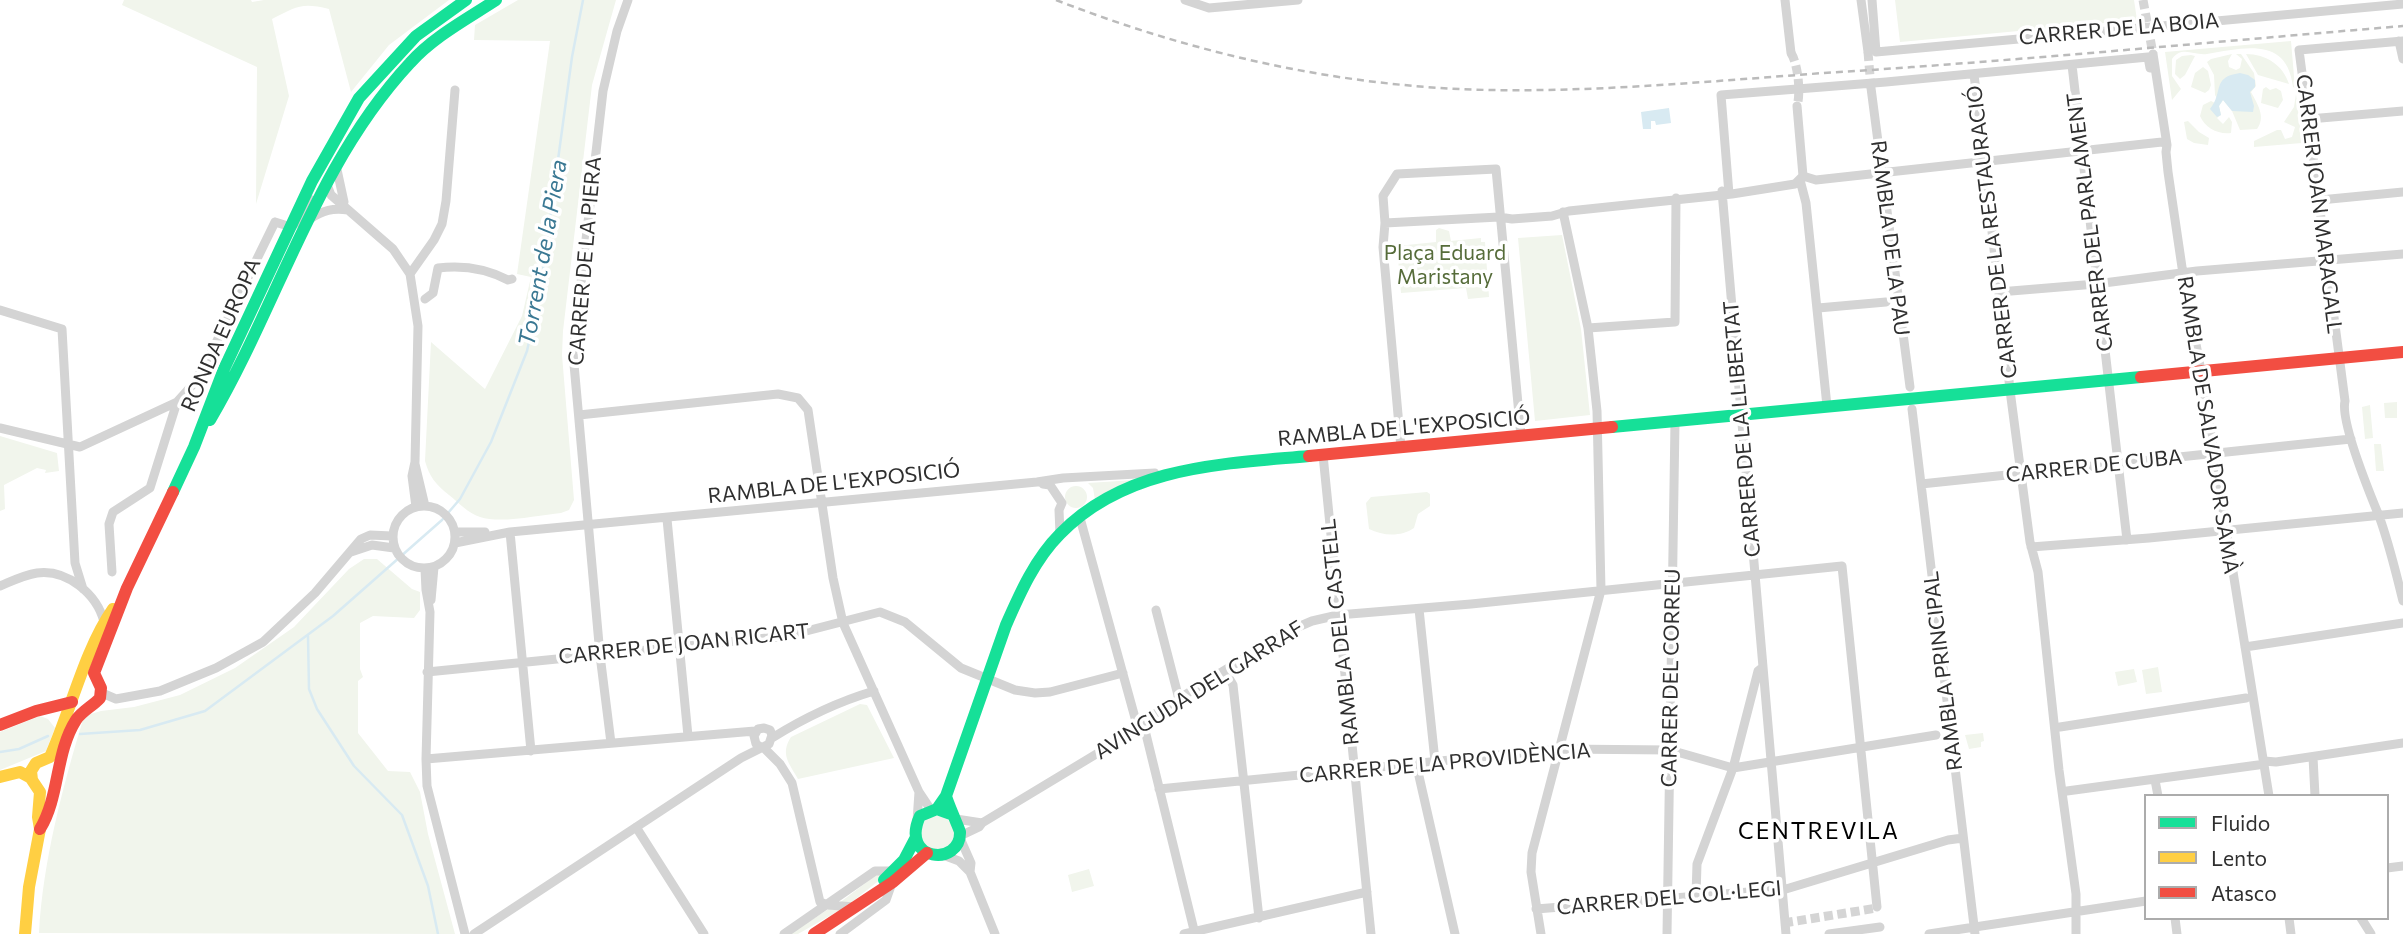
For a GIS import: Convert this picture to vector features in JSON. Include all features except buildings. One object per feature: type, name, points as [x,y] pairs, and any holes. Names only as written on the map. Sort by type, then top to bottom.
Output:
[{"type":"street","name":"RONDA EUROPA","points":[[194,447],[236,376],[293,252],[310,219],[329,192],[337,165],[380,96],[411,61],[436,40],[496,0]]},
{"type":"street","name":"CARRER DE LA PIERA","points":[[611,743],[600,655],[573,353],[584,238],[603,91],[617,31],[628,0]]},
{"type":"street","points":[[1185,0],[1209,8],[1244,2],[1298,0]]},
{"type":"street","points":[[1785,0],[1791,53]]},
{"type":"street","points":[[1861,0],[1872,52]]},
{"type":"street","points":[[1872,0],[1872,52]]},
{"type":"street","name":"RONDA EUROPA","points":[[40,829],[47,820],[56,778],[74,722],[96,696],[94,673],[127,588],[194,447],[224,369],[319,168],[359,98],[376,78],[416,36],[464,1]]},
{"type":"street","name":"CARRER DE LA BOIA","points":[[1872,52],[2403,4]]},
{"type":"street","points":[[2401,41],[2403,59]]},
{"type":"street","name":"CARRER JOAN MARAGALL","points":[[2401,41],[2299,50],[2329,261],[2346,401],[2344,408],[2351,439],[2378,515],[2403,601]]},
{"type":"street","name":"RAMBLA DE SALVADOR SAMÀ","points":[[2072,65],[2150,55],[2183,274],[2245,647],[2261,763],[2269,794]]},
{"type":"street","points":[[1974,74],[2072,65]]},
{"type":"street","name":"CARRER DEL PARLAMENT","points":[[2072,65],[2127,540]]},
{"type":"street","name":"CARRER DE LA LLIBERTAT","points":[[1786,934],[1753,575],[1725,193],[1721,95],[1974,74]]},
{"type":"street","name":"CARRER DE LA RESTAURACIÓ","points":[[1974,74],[2010,389],[2031,547],[2038,572],[2076,894],[2077,934]]},
{"type":"street","name":"RAMBLA DE LA PAU","points":[[1871,88],[1911,398]]},
{"type":"street","points":[[410,274],[442,225],[455,90]]},
{"type":"street","points":[[1797,106],[1799,180],[1805,196],[1827,406]]},
{"type":"street","points":[[2309,119],[2403,111]]},
{"type":"street","points":[[1385,223],[1552,216],[1563,212],[1725,193],[1799,180],[2165,143]]},
{"type":"street","points":[[337,165],[349,208]]},
{"type":"street","points":[[319,168],[329,192],[393,249],[410,274],[418,326],[415,462],[424,506]]},
{"type":"street","points":[[1401,448],[1383,247],[1383,196],[1397,174],[1496,169],[1521,436]]},
{"type":"street","name":"RONDA EUROPA","points":[[288,232],[301,219],[316,192],[329,192]]},
{"type":"street","points":[[2320,200],[2403,192]]},
{"type":"street","points":[[1588,328],[1675,322],[1676,198]]},
{"type":"street","points":[[310,219],[334,208],[349,208]]},
{"type":"street","points":[[1541,934],[1531,872],[1532,853],[1601,590],[1598,429],[1588,328],[1563,212]]},
{"type":"street","points":[[0,428],[80,447],[177,402],[195,382],[210,355],[275,222],[288,232]]},
{"type":"street","name":"RONDA EUROPA","points":[[288,232],[293,252]]},
{"type":"street","points":[[1999,292],[2403,254]]},
{"type":"street","points":[[425,299],[433,293],[438,268],[465,268],[512,279]]},
{"type":"street","points":[[1818,308],[1886,302]]},
{"type":"street","points":[[0,310],[62,329],[75,563],[83,589]]},
{"type":"street","name":"RAMBLA DE L'EXPOSICIÓ","points":[[455,543],[505,532],[667,519],[1063,478],[1171,472],[1323,455],[2403,352]]},
{"type":"street","points":[[579,415],[778,394],[798,398],[808,410],[833,578],[843,623],[919,792],[934,810],[982,823]]},
{"type":"street","name":"RAMBLA PRINCIPAL","points":[[1911,398],[1974,930]]},
{"type":"street","points":[[112,572],[109,524],[113,512],[150,488],[177,402]]},
{"type":"street","name":"CARRER DEL CORREU","points":[[1667,934],[1675,422]]},
{"type":"street","name":"CARRER DE CUBA","points":[[1921,484],[2351,439]]},
{"type":"street","name":"RAMBLA DEL CASTELL","points":[[1323,455],[1371,934]]},
{"type":"street","name":"RAMBLA DE L'EXPOSICIÓ","points":[[934,810],[946,796],[1006,625],[1024,584],[1045,553],[1060,534],[1091,508],[1116,494],[1171,472]]},
{"type":"street","points":[[1037,482],[1050,485],[1062,503],[1059,510],[1060,534]]},
{"type":"street","points":[[424,506],[443,512],[454,528],[455,543],[448,558],[425,568],[406,564],[395,549],[392,536],[397,521],[408,510],[424,506]]},
{"type":"street","points":[[2031,547],[2403,513]]},
{"type":"street","points":[[1080,518],[1159,789],[1195,933]]},
{"type":"street","points":[[667,519],[688,736]]},
{"type":"street","name":"RAMBLA DE L'EXPOSICIÓ","points":[[454,528],[505,532]]},
{"type":"street","points":[[505,532],[523,662],[531,751]]},
{"type":"street","points":[[77,693],[81,702],[96,696],[117,703],[160,691],[216,668],[263,642],[296,613],[355,544],[366,536],[392,536]]},
{"type":"street","points":[[350,553],[372,545],[395,549]]},
{"type":"street","name":"AVINGUDA DEL GARRAF","points":[[960,837],[1291,630],[1311,621],[1339,615],[1842,566],[1861,747]]},
{"type":"street","points":[[425,568],[430,606],[426,758],[428,786],[465,934]]},
{"type":"street","points":[[0,586],[39,573],[62,576],[83,589],[100,607],[104,622]]},
{"type":"street","name":"RONDA EUROPA","points":[[26,932],[29,887],[40,829],[38,817],[41,799],[34,781],[33,767],[50,757],[104,622],[127,588]]},
{"type":"street","points":[[1419,609],[1435,761]]},
{"type":"street","points":[[1156,610],[1179,699]]},
{"type":"street","name":"CARRER DE JOAN RICART","points":[[428,672],[787,636],[880,612],[905,622],[961,668],[1015,690],[1051,692],[1124,673]]},
{"type":"street","points":[[2245,647],[2403,623]]},
{"type":"street","points":[[1696,896],[1697,864],[1732,767],[1758,671],[1763,667]]},
{"type":"street","points":[[1224,671],[1233,685],[1259,918]]},
{"type":"street","points":[[0,725],[77,693],[89,680],[96,696]]},
{"type":"street","points":[[474,934],[741,758],[769,744],[790,726],[850,698],[874,691]]},
{"type":"street","points":[[2060,727],[2246,698]]},
{"type":"street","points":[[741,758],[761,728],[790,726]]},
{"type":"street","points":[[767,729],[771,732],[780,764]]},
{"type":"street","points":[[426,758],[688,736],[755,734]]},
{"type":"street","points":[[755,734],[756,744],[780,764],[792,783],[820,902],[855,907]]},
{"type":"street","points":[[1732,767],[1936,735]]},
{"type":"street","points":[[2067,791],[2403,744]]},
{"type":"street","points":[[1861,747],[1877,907]]},
{"type":"street","name":"CARRER DE LA PROVIDÈNCIA","points":[[1159,789],[1561,749],[1670,750],[1732,767]]},
{"type":"street","points":[[2313,757],[2315,794]]},
{"type":"street","points":[[0,777],[20,772],[44,788],[56,778],[53,764],[43,761]]},
{"type":"street","points":[[1416,764],[1455,934]]},
{"type":"street","points":[[2155,780],[2158,794]]},
{"type":"street","points":[[840,934],[886,900],[893,876],[915,839],[919,792]]},
{"type":"street","points":[[946,796],[959,824],[960,837],[971,863],[970,872]]},
{"type":"street","points":[[916,821],[934,810]]},
{"type":"street","points":[[636,827],[704,934]]},
{"type":"street","points":[[943,855],[954,849],[960,837]]},
{"type":"street","name":"CARRER DEL COL·LEGI","points":[[1536,909],[1782,890],[1948,840],[1963,838]]},
{"type":"street","points":[[915,839],[919,847],[927,853],[943,855],[959,862],[970,872],[995,934]]},
{"type":"street","points":[[814,934],[868,898],[893,876],[927,853]]},
{"type":"street","points":[[783,934],[875,872],[893,876]]},
{"type":"street","points":[[1184,934],[1367,892]]},
{"type":"street","points":[[1929,934],[1974,930],[2144,901]]},
{"type":"street","points":[[1829,934],[1880,927]]},
{"type":"green space","points":[[124,0],[449,0],[389,45],[351,92],[329,9],[299,7],[272,19],[289,96],[256,204],[257,67],[122,5]]},
{"type":"green space","points":[[518,0],[616,0],[592,85],[563,331],[562,355],[574,500],[569,510],[561,513],[498,520],[480,517],[464,508],[437,484],[425,461],[431,342],[485,389],[522,316],[531,277],[517,274],[550,41],[474,40],[475,25]]},
{"type":"green space","points":[[1895,0],[2134,0],[2137,20],[1900,42]]},
{"type":"green space","points":[[2291,41],[2295,88],[2282,59],[2262,49],[2235,49],[2207,54],[2184,52],[2172,59],[2172,76],[2181,89],[2172,100],[2165,52]]},
{"type":"green space","points":[[2232,54],[2228,61],[2229,67],[2236,70],[2240,68],[2242,59],[2236,54],[2241,54],[2254,73],[2256,86],[2251,92],[2261,120],[2257,129],[2240,130],[2232,111],[2223,100],[2219,106],[2221,115],[2217,118],[2223,124],[2229,117],[2232,122],[2231,133],[2222,133],[2209,127],[2200,116],[2203,105],[2211,101],[2215,103],[2217,98],[2214,75],[2207,62]]},
{"type":"green space","points":[[2246,54],[2267,58],[2273,62],[2283,71],[2289,84],[2258,75]]},
{"type":"green space","points":[[2195,56],[2180,79],[2175,74],[2176,60]]},
{"type":"green space","points":[[2203,67],[2208,71],[2211,85],[2205,93],[2191,87],[2195,73]]},
{"type":"green space","points":[[2266,87],[2281,91],[2283,100],[2278,108],[2261,103],[2263,89]]},
{"type":"green space","points":[[2296,94],[2302,143],[2254,147],[2254,141],[2277,130],[2281,130],[2285,139],[2292,137],[2295,127],[2284,122],[2294,107]]},
{"type":"green space","points":[[2188,121],[2209,138],[2208,145],[2187,139],[2184,122]]},
{"type":"green space","name":"Plaça Eduard Maristany","points":[[1439,228],[1449,231],[1451,241],[1481,238],[1481,242],[1485,242],[1489,297],[1468,299],[1466,288],[1401,293],[1397,246],[1436,242],[1436,230]]},
{"type":"green space","points":[[1562,235],[1581,329],[1590,415],[1535,421],[1518,238]]},
{"type":"green space","points":[[2397,402],[2397,418],[2385,418],[2384,403]]},
{"type":"green space","points":[[2370,405],[2373,438],[2365,439],[2362,407]]},
{"type":"green space","points":[[0,436],[57,453],[59,471],[45,473],[46,470],[37,468],[4,485],[5,509],[0,511]]},
{"type":"green space","points":[[2374,444],[2381,444],[2384,471],[2376,471]]},
{"type":"green space","points":[[1135,480],[1095,500],[1093,488],[1088,483]]},
{"type":"green space","points":[[1076,486],[1084,489],[1087,497],[1084,505],[1076,508],[1068,505],[1065,497],[1068,489]]},
{"type":"green space","points":[[1427,492],[1430,494],[1430,506],[1418,514],[1414,528],[1392,534],[1369,529],[1366,503],[1371,497]]},
{"type":"green space","points":[[364,559],[377,559],[412,589],[420,592],[420,610],[414,618],[373,616],[360,623],[360,669],[363,677],[358,681],[358,733],[388,771],[410,772],[420,792],[428,834],[455,934],[39,933],[55,823],[84,716],[180,695],[235,668],[294,627],[349,569]]},
{"type":"green space","points":[[2158,667],[2162,692],[2146,694],[2142,670]]},
{"type":"green space","points":[[2134,669],[2137,682],[2118,686],[2115,672]]},
{"type":"green space","points":[[860,704],[867,705],[894,758],[798,779],[786,754],[791,737]]},
{"type":"green space","points":[[40,716],[48,719],[55,728],[46,751],[0,770],[0,732]]},
{"type":"green space","points":[[1983,733],[1984,741],[1981,742],[1981,747],[1969,749],[1965,735]]},
{"type":"green space","points":[[937,816],[949,821],[954,833],[949,845],[937,850],[925,845],[920,833],[925,821]]},
{"type":"green space","points":[[1089,869],[1094,886],[1072,892],[1068,875]]},
{"type":"green space","points":[[876,875],[886,875],[848,905],[838,904]]},
{"type":"green space","points":[[830,908],[840,910],[798,934],[790,934]]},
{"type":"shaded area","points":[[2240,73],[2255,80],[2255,87],[2250,92],[2253,112],[2232,111],[2223,100],[2219,106],[2221,115],[2217,117],[2210,109],[2221,82]]},
{"type":"shaded area","points":[[1669,108],[1671,123],[1656,125],[1655,121],[1651,121],[1651,129],[1643,129],[1641,112]]},
{"type":"waterway","name":"Torrent de la Piera","points":[[80,734],[140,730],[205,711],[333,616],[442,520],[460,499],[491,442],[527,351],[540,292],[572,57],[583,0]]},
{"type":"waterway","points":[[308,636],[309,689],[317,709],[354,766],[402,815],[428,886],[438,934]]},
{"type":"waterway","points":[[0,752],[19,749],[48,736]]},
{"type":"tunnel","points":[[2143,0],[2153,54]]},
{"type":"tunnel","points":[[1868,52],[1871,88]]},
{"type":"tunnel","points":[[1791,53],[1798,79],[1797,106]]},
{"type":"tunnel","points":[[1784,923],[1877,908]]},
{"type":"railway","points":[[1056,0],[1161,36],[1269,64],[1378,82],[1489,90],[1615,88],[2041,57],[2403,26]]},
{"type":"traffic: fast","points":[[173,492],[194,447],[224,369],[312,181],[359,98],[416,36],[466,0]]},
{"type":"traffic: fast","points":[[210,420],[235,375],[300,236],[348,145],[377,103],[410,63],[429,45],[496,0]]},
{"type":"traffic: fast","points":[[1612,427],[2141,377]]},
{"type":"traffic: fast","points":[[937,809],[946,796],[1011,613],[1036,565],[1060,534],[1086,511],[1115,494],[1145,482],[1209,466],[1309,456]]},
{"type":"traffic: fast","points":[[946,796],[960,832],[958,843],[951,851],[942,854],[924,851],[918,843],[916,831],[920,816],[937,809],[951,814]]},
{"type":"traffic: fast","points":[[884,880],[904,860],[915,839]]},
{"type":"traffic: slow","points":[[25,934],[29,887],[40,829],[40,792],[32,780],[31,771],[36,763],[50,757],[94,643],[113,609]]},
{"type":"traffic: slow","points":[[0,777],[20,772],[31,778]]},
{"type":"traffic: jam","points":[[2141,377],[2403,352]]},
{"type":"traffic: jam","points":[[1309,456],[1612,427]]},
{"type":"traffic: jam","points":[[40,829],[51,803],[69,733],[78,717],[100,698],[101,688],[94,673],[127,588],[173,492]]},
{"type":"traffic: jam","points":[[0,725],[36,711],[72,702]]},
{"type":"traffic: jam","points":[[814,934],[893,882],[927,853]]},
{"type":"district","name":"CENTREVILA","points":[[1819,831]]}]
